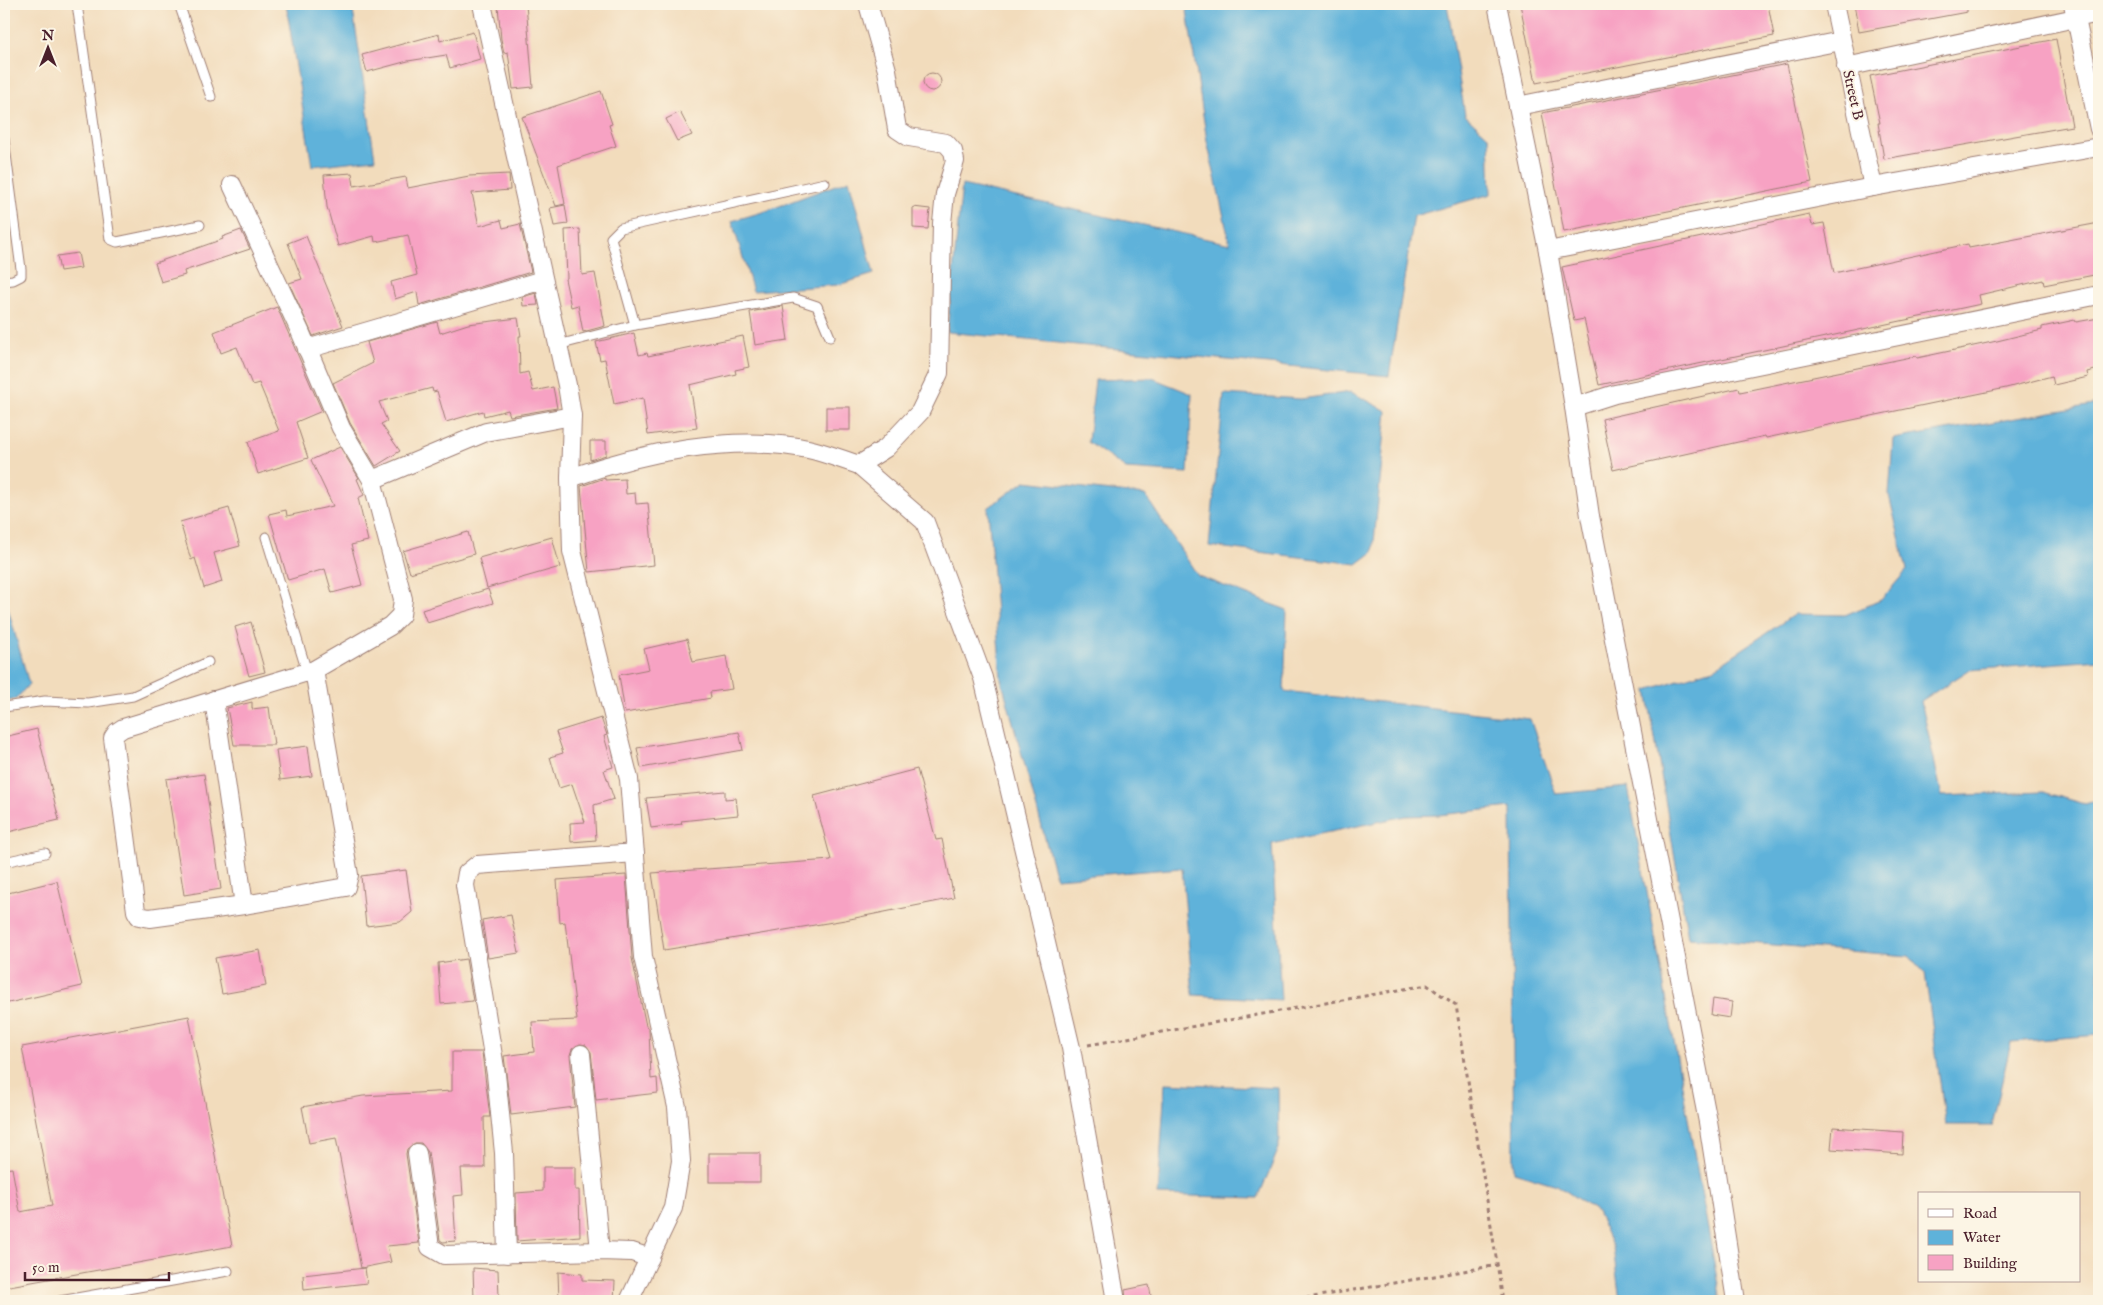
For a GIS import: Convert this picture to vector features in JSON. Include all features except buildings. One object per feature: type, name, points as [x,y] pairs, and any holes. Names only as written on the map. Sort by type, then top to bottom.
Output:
[{"type":"street","points":[[482,4],[572,416],[570,478],[572,551],[629,779],[643,958],[677,1107],[682,1161],[673,1208],[630,1301]]},
{"type":"street","points":[[859,465],[886,448],[920,412],[939,373],[942,223],[945,194],[955,161],[953,151],[946,143],[909,137],[898,129],[887,70],[868,4]]},
{"type":"street","points":[[1497,4],[1548,251],[1590,516],[1708,1122],[1736,1301]]},
{"type":"street","name":"Street B","points":[[1834,4],[1873,186]]},
{"type":"street","points":[[1846,67],[2074,11],[2099,13]]},
{"type":"street","points":[[2074,11],[2099,129]]},
{"type":"street","points":[[1518,106],[1842,41]]},
{"type":"street","points":[[1548,251],[1873,186],[2099,147]]},
{"type":"street","points":[[232,185],[341,428],[372,480],[403,599],[401,615],[390,626],[310,671],[123,728],[117,732],[113,738],[136,910],[139,916],[150,918],[244,905],[346,887],[349,875],[310,671]]},
{"type":"street","points":[[307,349],[543,280]]},
{"type":"street","points":[[1574,407],[1615,394],[2099,295]]},
{"type":"street","points":[[372,480],[486,432],[572,416]]},
{"type":"street","points":[[570,478],[611,464],[694,447],[770,445],[809,449],[859,465],[926,522],[983,678],[1071,1048],[1116,1301]]},
{"type":"street","points":[[214,700],[244,905]]},
{"type":"street","points":[[507,1254],[503,1143],[493,1054],[465,885],[467,873],[477,865],[635,853]]},
{"type":"street","points":[[581,1054],[600,1251]]},
{"type":"street","points":[[417,1153],[430,1248],[444,1255],[600,1251],[632,1252],[650,1258]]},
{"type":"lane","points":[[78,4],[110,238],[117,242],[200,225]]},
{"type":"lane","points":[[179,4],[211,97]]},
{"type":"lane","points":[[4,139],[22,269],[21,276],[13,280],[4,281]]},
{"type":"lane","points":[[635,325],[611,238],[621,228],[825,183]]},
{"type":"lane","points":[[558,345],[635,325],[793,298],[816,306],[830,337]]},
{"type":"lane","points":[[266,537],[310,671]]},
{"type":"lane","points":[[4,707],[45,701],[88,703],[133,696],[208,662]]},
{"type":"lane","points":[[4,862],[45,853]]},
{"type":"lane","points":[[60,1301],[228,1271]]},
{"type":"path","points":[[1071,1048],[1427,985],[1456,1005],[1498,1265],[1502,1301]]},
{"type":"path","points":[[1290,1301],[1498,1265]]},
{"type":"water","points":[[286,4],[352,4],[375,159],[312,166]]},
{"type":"water","points":[[1186,4],[1447,4],[1465,115],[1489,137],[1491,194],[1414,216],[1389,376],[947,332],[962,185],[1230,244],[1207,141]]},
{"type":"water","points":[[849,180],[874,274],[838,285],[753,291],[732,221],[766,211]]},
{"type":"water","points":[[1152,378],[1192,394],[1188,473],[1126,469],[1088,442],[1095,380]]},
{"type":"water","points":[[1351,392],[1387,411],[1373,552],[1357,564],[1209,546],[1224,394],[1301,399]]},
{"type":"water","points":[[2099,404],[2099,660],[1969,670],[1921,701],[1942,796],[2043,792],[2085,804],[2099,800],[2099,1035],[2011,1042],[1992,1125],[1946,1125],[1925,973],[1909,956],[1688,938],[1647,690],[1713,669],[1795,614],[1845,615],[1881,600],[1907,570],[1889,495],[1893,439]]},
{"type":"water","points":[[1025,481],[1145,495],[1198,576],[1287,610],[1284,691],[1530,719],[1556,794],[1628,787],[1721,1301],[1620,1301],[1613,1247],[1597,1212],[1557,1185],[1514,1172],[1511,807],[1439,815],[1406,816],[1272,844],[1281,1000],[1193,995],[1182,868],[1056,878],[1001,679],[988,508]]},
{"type":"water","points":[[4,594],[29,684],[16,699],[4,702]]},
{"type":"water","points":[[1165,1083],[1278,1088],[1279,1148],[1258,1198],[1158,1195]]}]
